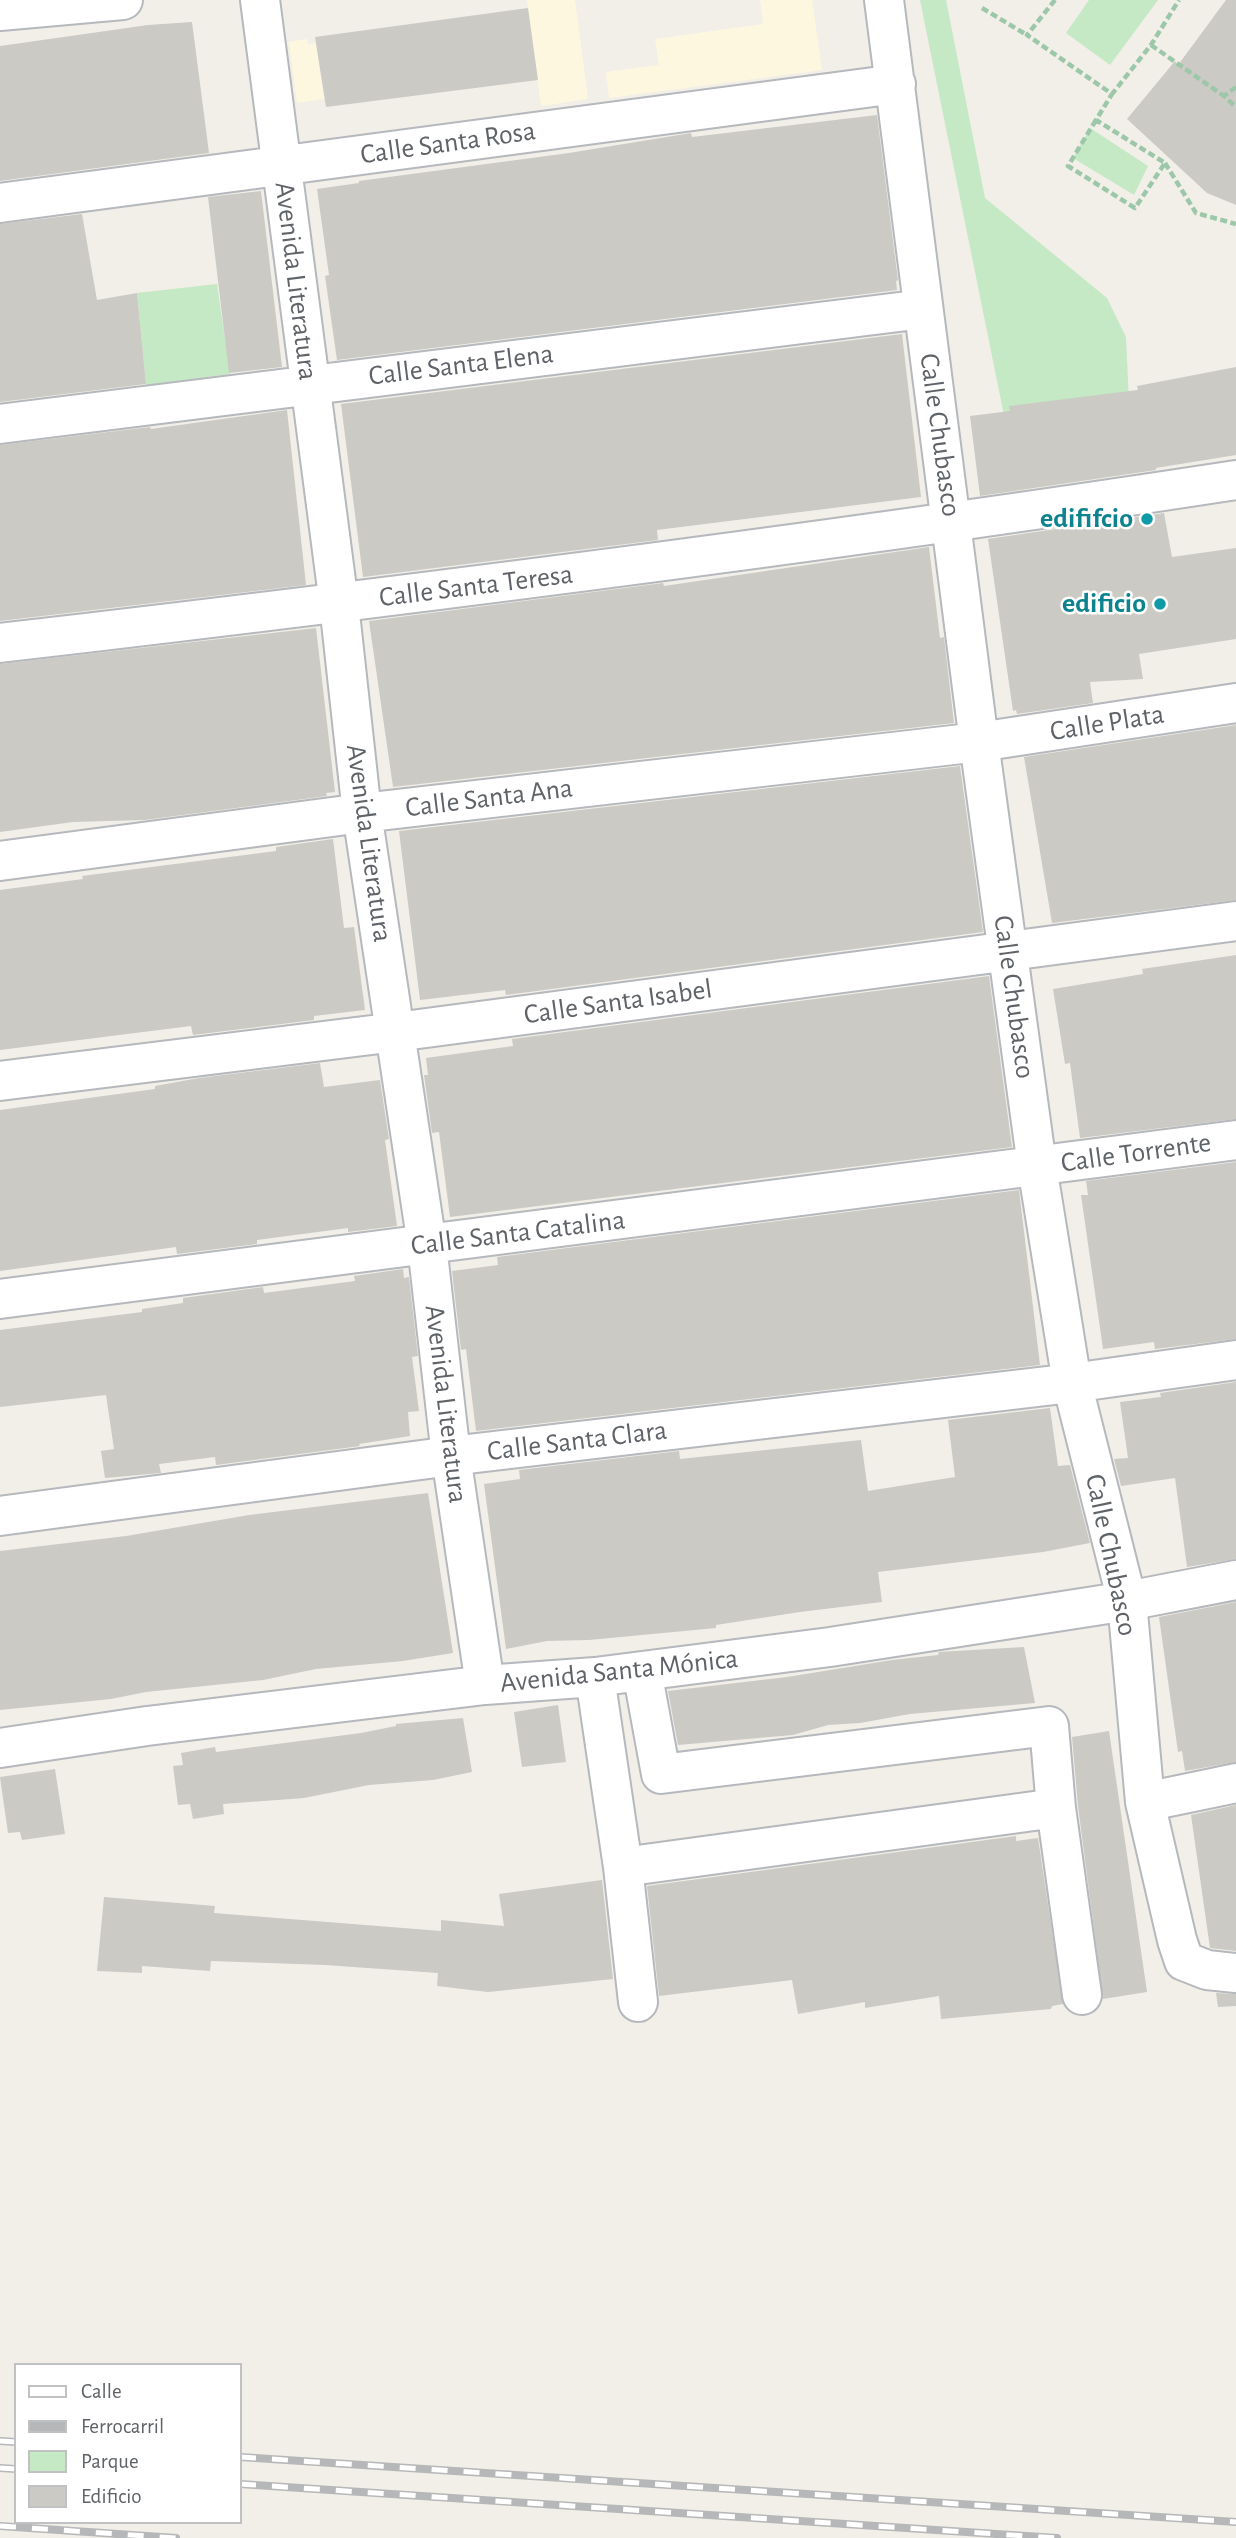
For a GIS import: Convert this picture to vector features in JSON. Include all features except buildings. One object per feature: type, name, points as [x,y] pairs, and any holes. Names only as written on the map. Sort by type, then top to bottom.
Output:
[{"type":"street","points":[[0,11],[123,0]]},
{"type":"street","name":"Avenida Literatura","points":[[260,0],[340,604],[362,813],[396,1032],[426,1245],[451,1456],[485,1685]]},
{"type":"street","name":"Calle Chubasco","points":[[884,0],[979,742],[1037,1166],[1072,1383],[1127,1601],[1144,1802],[1177,1940],[1184,1961],[1221,1971]]},
{"type":"street","name":"Calle Santa Rosa","points":[[0,203],[896,84]]},
{"type":"street","name":"Calle Santa Elena","points":[[0,424],[923,309]]},
{"type":"street","name":"Calle Santa Teresa","points":[[0,643],[340,604],[952,523],[1236,480]]},
{"type":"street","name":"Calle Plata","points":[[979,742],[1236,703]]},
{"type":"street","name":"Calle Santa Ana","points":[[0,861],[362,813],[979,742]]},
{"type":"street","name":"Calle Santa Isabel","points":[[0,1081],[396,1032],[1008,949],[1236,921]]},
{"type":"street","name":"Calle Torrente","points":[[1037,1166],[1236,1140]]},
{"type":"street","name":"Calle Santa Catalina","points":[[0,1299],[1037,1166]]},
{"type":"street","name":"Calle Santa Clara","points":[[0,1516],[451,1456],[1072,1383],[1236,1360]]},
{"type":"street","name":"Avenida Santa Mónica","points":[[0,1748],[147,1726],[485,1685],[595,1677],[830,1647],[1127,1601],[1236,1580]]},
{"type":"street","points":[[642,1671],[661,1774],[1049,1726],[1056,1808],[1082,1995]]},
{"type":"street","points":[[595,1677],[623,1867],[638,2002]]},
{"type":"street","points":[[1144,1802],[1236,1783]]},
{"type":"street","points":[[623,1867],[1056,1808]]},
{"type":"path","points":[[1027,35],[1055,0]]},
{"type":"path","points":[[1165,163],[1135,208],[1068,166],[1112,94],[1151,45],[1179,0]]},
{"type":"path","points":[[982,8],[1027,35],[1112,94]]},
{"type":"path","points":[[1151,45],[1236,107]]},
{"type":"path","points":[[1224,96],[1236,87]]},
{"type":"path","points":[[1096,120],[1165,163],[1196,213],[1236,224]]},
{"type":"shaded area","points":[[527,0],[575,0],[588,99],[541,106]]},
{"type":"shaded area","points":[[760,0],[812,0],[822,70],[609,98],[606,72],[659,65],[655,39],[763,24]]},
{"type":"shaded area","points":[[307,39],[308,45],[316,43],[324,99],[297,103],[289,42]]},
{"type":"green space","points":[[920,0],[946,0],[985,198],[1107,298],[1126,337],[1130,424],[1009,440]]},
{"type":"green space","points":[[1089,0],[1158,0],[1110,65],[1066,33]]},
{"type":"green space","points":[[1090,128],[1148,166],[1134,195],[1073,158]]},
{"type":"green space","points":[[217,284],[230,374],[146,385],[137,293]]},
{"type":"railway","points":[[0,2441],[14,2442]]},
{"type":"railway","points":[[242,2457],[1236,2522]]},
{"type":"railway","points":[[0,2468],[14,2469]]},
{"type":"railway","points":[[242,2484],[1057,2538]]},
{"type":"railway","points":[[0,2526],[176,2538]]},
{"type":"place","name":"edififcio","points":[[1147,519]]},
{"type":"place","name":"edificio","points":[[1160,604]]}]
